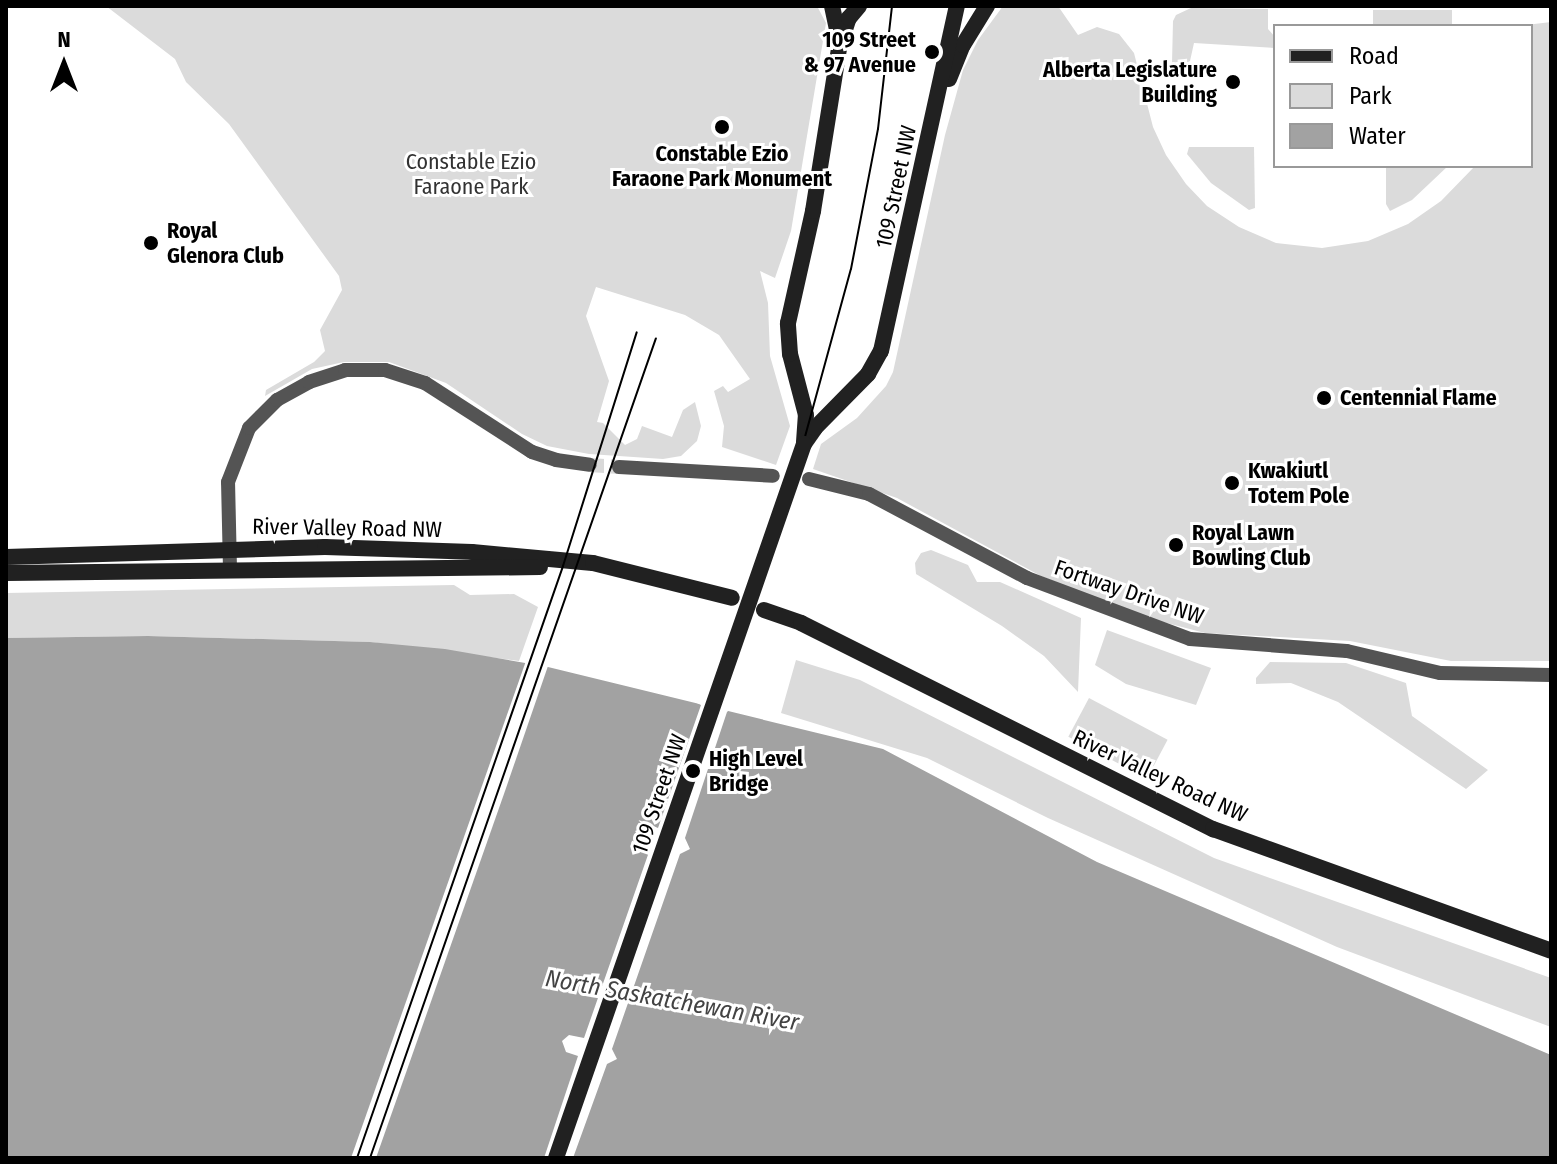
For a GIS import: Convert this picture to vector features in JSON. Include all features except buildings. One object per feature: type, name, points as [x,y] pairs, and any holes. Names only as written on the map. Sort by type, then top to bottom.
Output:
[{"type":"main road","points":[[832,6],[839,27],[839,48]]},
{"type":"main road","name":"109 Street NW","points":[[556,1158],[804,444],[806,415],[790,354],[789,316],[813,211],[839,48],[849,18],[859,6]]},
{"type":"main road","name":"109 Street NW","points":[[804,444],[815,428],[858,386],[881,351],[957,6]]},
{"type":"main road","points":[[934,114],[963,45],[987,6]]},
{"type":"main road","name":"River Valley Road NW","points":[[6,557],[325,547],[518,555],[593,563],[684,583],[732,598]]},
{"type":"main road","name":"River Valley Road NW","points":[[6,573],[535,566],[684,583]]},
{"type":"main road","name":"River Valley Road NW","points":[[764,610],[801,623],[1213,829],[1551,951]]},
{"type":"street","points":[[230,569],[228,482],[235,456],[249,428],[277,400],[309,382],[345,370],[385,370],[425,383],[532,452],[556,460],[590,465]]},
{"type":"street","points":[[619,467],[773,476]]},
{"type":"street","name":"Fortway Drive NW","points":[[809,479],[869,494],[1044,586],[1190,639],[1347,651],[1440,673],[1551,675]]},
{"type":"green space","name":"Constable Ezio Faraone Park","points":[[106,6],[817,6],[826,23],[791,231],[775,278],[760,271],[768,303],[770,356],[790,426],[776,465],[722,447],[724,426],[714,391],[723,386],[728,392],[750,379],[719,335],[685,315],[596,287],[586,316],[609,381],[597,422],[603,423],[625,445],[637,439],[642,426],[672,437],[683,410],[695,402],[701,426],[697,441],[681,456],[663,459],[589,454],[547,446],[522,434],[446,383],[389,362],[344,362],[312,369],[265,396],[266,390],[314,362],[325,351],[320,330],[342,290],[339,276],[229,124],[186,82],[175,59]]},
{"type":"green space","points":[[1003,6],[1058,6],[1078,35],[1097,27],[1119,34],[1134,53],[1153,127],[1166,155],[1186,184],[1207,206],[1239,227],[1276,243],[1322,248],[1368,241],[1408,224],[1441,201],[1473,168],[1533,168],[1533,24],[1551,22],[1551,661],[1451,661],[1350,641],[1205,633],[1136,615],[1039,575],[897,498],[813,469],[821,444],[857,418],[886,386],[893,372],[945,135],[963,70],[978,40]]},
{"type":"green space","points":[[1191,8],[1268,9],[1268,29],[1273,35],[1273,48],[1194,43],[1190,61],[1176,68],[1172,63],[1173,21],[1176,15]]},
{"type":"green space","points":[[1373,10],[1452,10],[1452,24],[1373,24]]},
{"type":"green space","points":[[1189,147],[1254,147],[1255,208],[1249,210],[1211,183],[1187,154]]},
{"type":"green space","points":[[1386,168],[1446,168],[1412,200],[1390,211],[1386,204]]},
{"type":"green space","points":[[931,550],[968,565],[977,582],[1000,582],[1081,618],[1078,692],[1044,656],[1002,626],[916,574],[915,563],[921,553]]},
{"type":"green space","points":[[454,585],[470,595],[514,594],[538,607],[519,661],[370,642],[148,636],[6,638],[6,593]]},
{"type":"green space","points":[[1107,630],[1211,668],[1196,705],[1126,684],[1095,665]]},
{"type":"green space","points":[[796,660],[860,680],[1214,858],[1551,978],[1551,1027],[1337,947],[1048,818],[927,758],[781,713]]},
{"type":"green space","points":[[1270,662],[1346,663],[1406,683],[1412,716],[1488,770],[1466,789],[1338,702],[1291,683],[1256,684],[1256,678]]},
{"type":"green space","points":[[1089,698],[1168,740],[1147,779],[1068,737]]},
{"type":"water","name":"North Saskatchewan River","points":[[148,636],[370,642],[445,649],[548,667],[883,749],[1097,862],[1551,1055],[1551,1158],[6,1158],[6,638]]},
{"type":"pier","points":[[527,658],[549,663],[376,1158],[351,1158]]},
{"type":"pier","points":[[696,698],[732,707],[727,712],[685,838],[690,849],[680,854],[612,1049],[617,1059],[607,1064],[573,1158],[544,1158],[578,1056],[566,1052],[562,1041],[569,1035],[584,1038],[650,849],[635,831],[651,825],[658,828],[701,705],[695,702]]},
{"type":"tunnel","points":[[590,465],[619,467]]},
{"type":"tram line","points":[[558,1158],[803,444],[851,269],[878,129],[892,6]]},
{"type":"tram line","points":[[357,1158],[563,566],[637,332]]},
{"type":"tram line","points":[[370,1158],[656,338]]},
{"type":"place","name":"109 Street & 97 Avenue","points":[[932,52]]},
{"type":"place","name":"Alberta Legislature Building","points":[[1233,82]]},
{"type":"place","name":"Constable Ezio Faraone Park Monument","points":[[722,127]]},
{"type":"place","name":"Royal Glenora Club","points":[[151,243]]},
{"type":"place","name":"Centennial Flame","points":[[1324,398]]},
{"type":"place","name":"Kwakiutl Totem Pole","points":[[1232,483]]},
{"type":"place","name":"Royal Lawn Bowling Club","points":[[1176,545]]},
{"type":"place","name":"High Level Bridge","points":[[693,771]]}]
